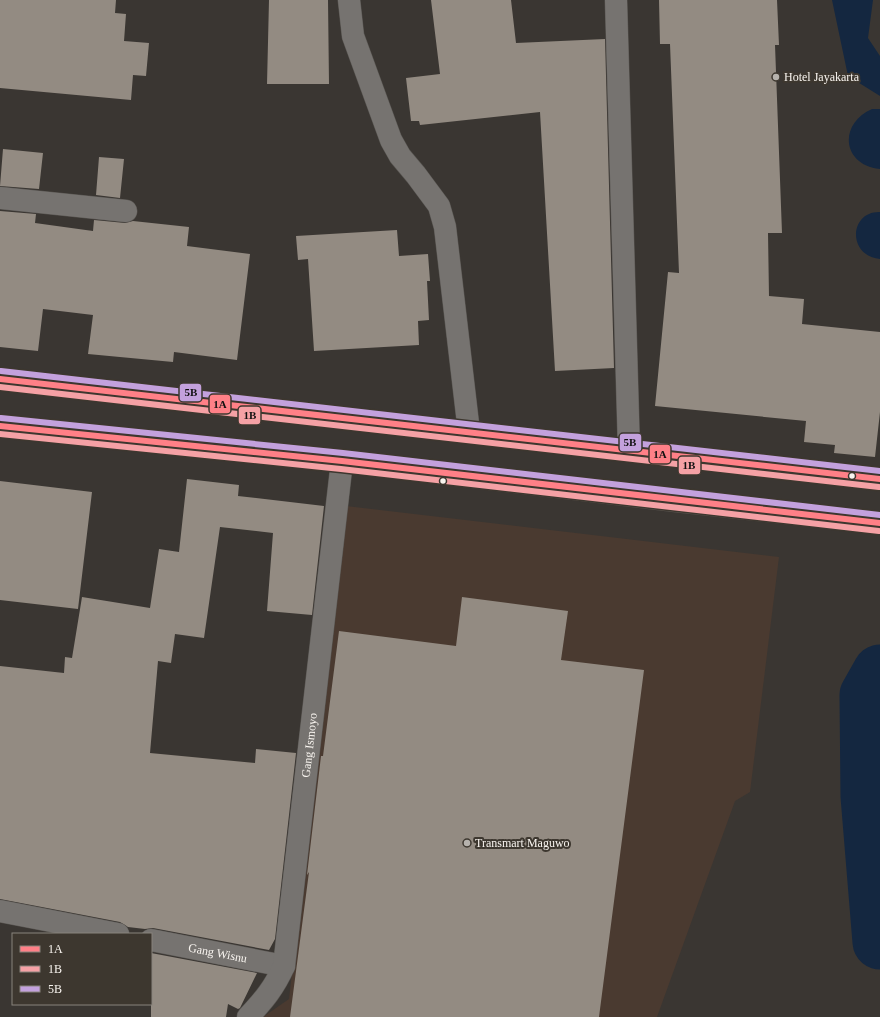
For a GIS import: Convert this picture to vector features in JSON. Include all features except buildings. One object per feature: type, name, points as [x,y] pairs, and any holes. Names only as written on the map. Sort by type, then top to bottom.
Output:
[{"type":"highway","points":[[0,379],[880,479]]},
{"type":"highway","points":[[0,426],[342,461],[684,502],[880,523]]},
{"type":"street","points":[[349,0],[353,36],[390,140],[400,156],[439,206],[445,227],[470,432]]},
{"type":"street","points":[[616,0],[629,451]]},
{"type":"street","points":[[0,198],[126,211]]},
{"type":"street","name":"Gang Ismoyo","points":[[248,1017],[263,1002],[276,984],[284,966],[342,461]]},
{"type":"street","points":[[0,911],[113,933]]},
{"type":"street","name":"Gang Wisnu","points":[[152,940],[284,966]]},
{"type":"shaded area","name":"Transmart Maguwo","points":[[346,506],[779,557],[750,792],[735,801],[657,1017],[263,1017],[289,999]]},
{"type":"water","points":[[832,0],[873,0],[868,38],[880,56],[880,96],[848,76]]},
{"type":"water","points":[[872,109],[880,109],[880,169],[867,166],[858,160],[852,152],[849,143],[850,134],[854,124],[861,116]]},
{"type":"water","points":[[880,212],[880,259],[869,256],[862,250],[857,243],[856,234],[862,218],[870,214]]},
{"type":"waterway","points":[[880,672],[867,695],[868,796],[880,942]]},
{"type":"transit line","name":"5B","points":[[1,371],[880,471]]},
{"type":"transit line","name":"1A","points":[[0,379],[880,479]]},
{"type":"transit line","name":"1B","points":[[0,387],[879,487]]},
{"type":"transit line","name":"5B","points":[[1,418],[343,453],[880,515]]},
{"type":"transit line","name":"1A","points":[[0,426],[342,461],[880,523]]},
{"type":"transit line","name":"1B","points":[[0,434],[341,469],[879,531]]},
{"type":"place","name":"Hotel Jayakarta","points":[[776,77]]},
{"type":"place","name":"Transmart Maguwo","points":[[467,843]]}]
